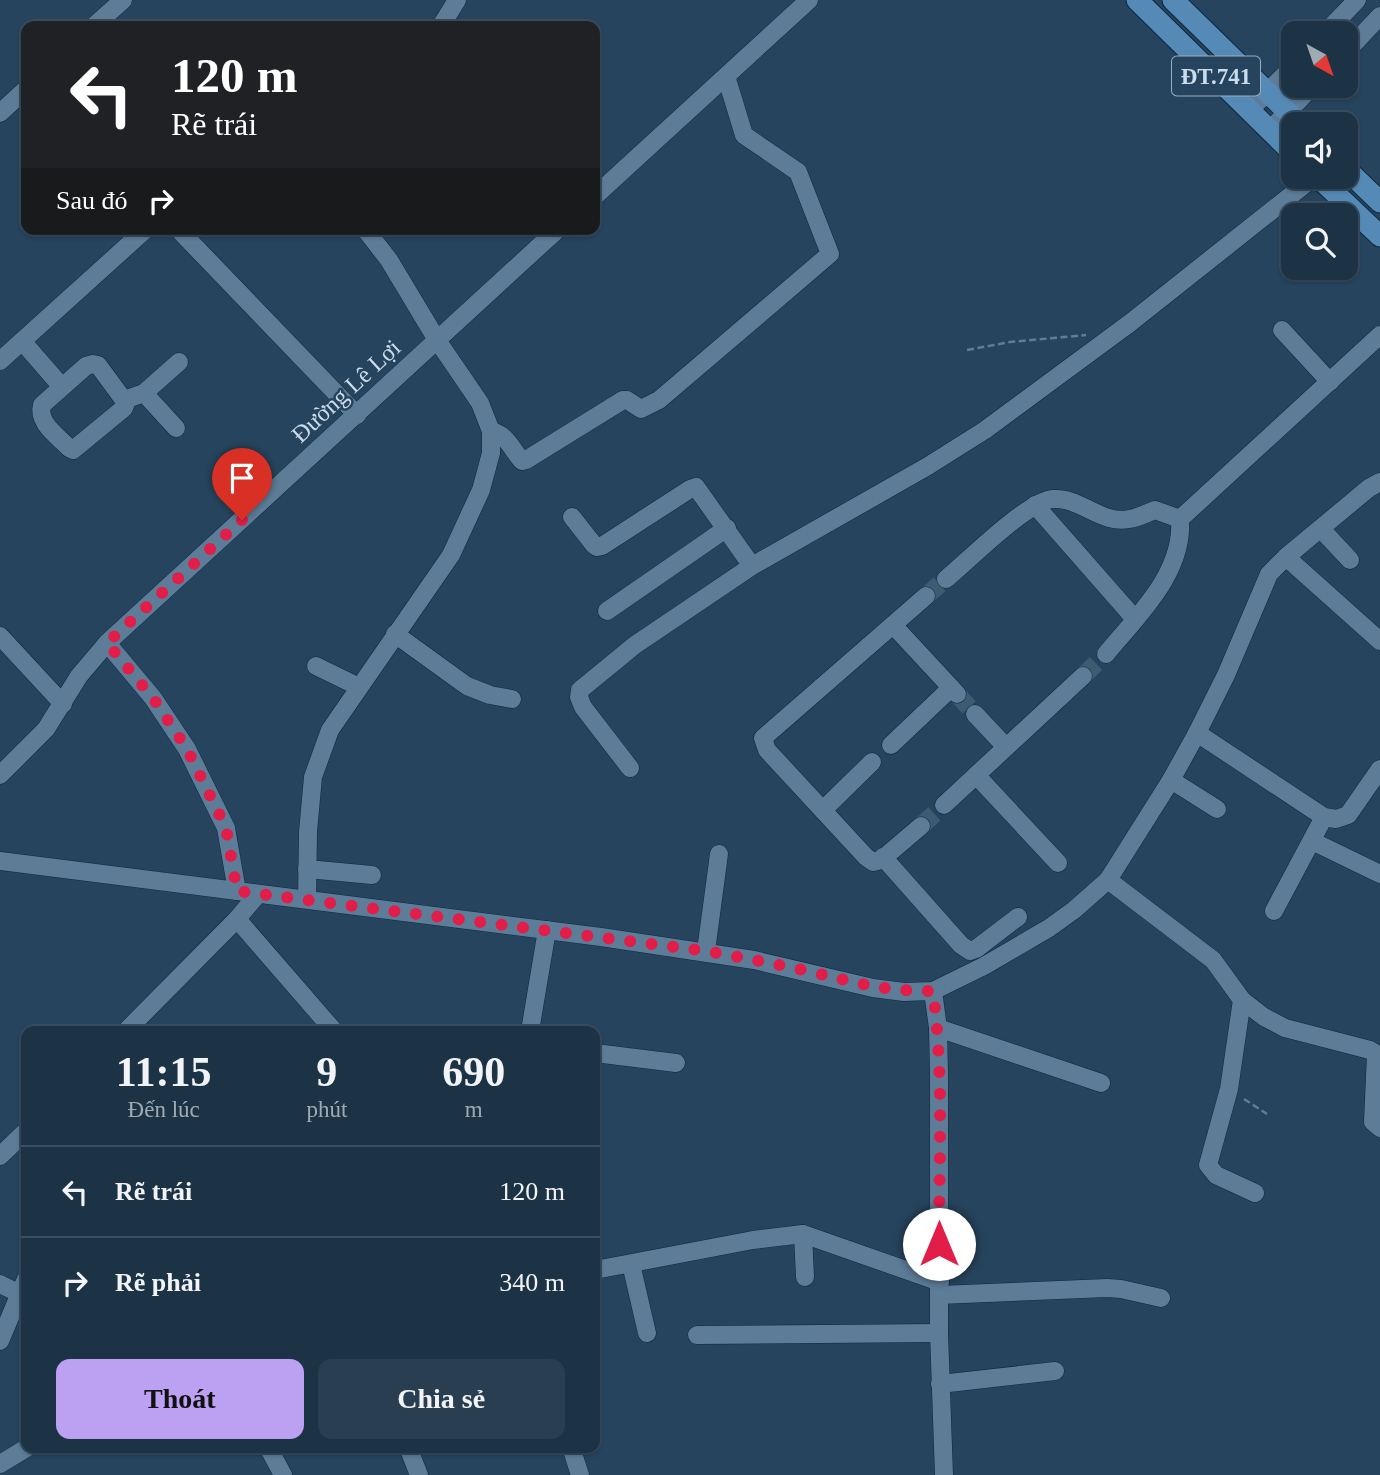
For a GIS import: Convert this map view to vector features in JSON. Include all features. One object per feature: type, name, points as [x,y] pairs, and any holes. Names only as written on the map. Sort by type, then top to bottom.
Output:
[{"type":"main road","name":"ĐT.741","points":[[1137,0],[1281,141]]},
{"type":"main road","name":"ĐT.741","points":[[1173,0],[1288,112]]},
{"type":"main road","points":[[1358,181],[1380,202]]},
{"type":"main road","points":[[1329,189],[1380,236]]},
{"type":"street","points":[[100,21],[123,0]]},
{"type":"street","points":[[444,21],[457,0]]},
{"type":"street","points":[[600,191],[809,0]]},
{"type":"street","points":[[1337,21],[1357,0]]},
{"type":"street","points":[[1358,39],[1380,16]]},
{"type":"street","points":[[491,431],[502,435],[522,461],[623,400],[641,409],[659,400],[830,254],[798,172],[744,135],[726,76]]},
{"type":"street","points":[[1250,110],[1281,78]]},
{"type":"street","points":[[0,113],[21,94]]},
{"type":"street","points":[[1270,130],[1281,124]]},
{"type":"street","points":[[629,768],[583,707],[579,697],[580,690],[635,645],[752,566],[928,466],[985,430],[1110,338],[1301,189]]},
{"type":"street","points":[[0,361],[139,235]]},
{"type":"street","points":[[184,235],[357,415]]},
{"type":"street","points":[[307,899],[308,832],[313,777],[330,730],[451,555],[481,490],[491,453],[491,431],[480,403],[437,340],[389,260],[370,235]]},
{"type":"street","name":"Đường Lê Lợi","points":[[0,775],[46,729],[79,676],[107,643],[551,235]]},
{"type":"street","points":[[1282,330],[1330,382]]},
{"type":"street","points":[[1181,519],[1380,335]]},
{"type":"street","points":[[22,341],[62,387]]},
{"type":"street","points":[[124,400],[145,393],[179,362]]},
{"type":"street","points":[[98,365],[124,400],[124,408],[73,450],[41,419],[42,405],[62,387],[86,366],[98,365]]},
{"type":"street","points":[[145,393],[176,428]]},
{"type":"street","points":[[0,862],[706,951],[793,968],[873,988],[904,992],[933,991],[984,966],[1049,928],[1108,880],[1171,780],[1197,733],[1226,675],[1269,574],[1369,488],[1380,482]]},
{"type":"street","points":[[572,517],[594,545],[602,546],[696,487],[752,566]]},
{"type":"street","points":[[946,579],[1035,505],[1053,499],[1080,505],[1116,520],[1130,519],[1154,510],[1181,519]]},
{"type":"street","points":[[1035,505],[1135,619]]},
{"type":"street","points":[[1106,654],[1166,581],[1182,539],[1181,519]]},
{"type":"street","points":[[607,611],[727,528]]},
{"type":"street","points":[[1321,529],[1350,560]]},
{"type":"street","points":[[1286,557],[1380,641]]},
{"type":"street","points":[[921,826],[883,858],[873,862],[767,750],[763,738],[926,596]]},
{"type":"street","points":[[891,745],[954,691],[893,625]]},
{"type":"street","points":[[395,634],[467,686],[490,695],[512,699]]},
{"type":"street","points":[[0,636],[63,704]]},
{"type":"street","points":[[107,643],[153,698],[187,749],[226,828],[237,891]]},
{"type":"street","points":[[316,666],[359,687]]},
{"type":"street","points":[[944,804],[1083,676]]},
{"type":"street","points":[[975,714],[1006,747]]},
{"type":"street","points":[[1197,733],[1324,817],[1336,819],[1348,815],[1380,769]]},
{"type":"street","points":[[823,810],[872,762]]},
{"type":"street","points":[[976,775],[1058,863]]},
{"type":"street","points":[[1171,780],[1217,809]]},
{"type":"street","points":[[1274,911],[1324,817]]},
{"type":"street","points":[[1312,841],[1380,874]]},
{"type":"street","points":[[706,951],[719,854]]},
{"type":"street","points":[[883,858],[961,945],[970,951],[1018,917]]},
{"type":"street","points":[[307,869],[372,875]]},
{"type":"street","points":[[1108,880],[1213,960],[1242,1000],[1264,1017],[1285,1028],[1370,1050],[1376,1054],[1373,1122],[1380,1128]]},
{"type":"street","points":[[134,1026],[258,894]]},
{"type":"street","points":[[237,919],[330,1026]]},
{"type":"street","points":[[531,1026],[547,930]]},
{"type":"street","points":[[933,991],[938,1028],[941,1151],[939,1333],[944,1475]]},
{"type":"street","points":[[1242,1000],[1229,1089],[1208,1165],[1216,1175],[1255,1193]]},
{"type":"street","points":[[938,1028],[1101,1083]]},
{"type":"street","points":[[600,1054],[676,1063]]},
{"type":"street","points":[[0,1156],[21,1143]]},
{"type":"street","points":[[803,1234],[805,1277]]},
{"type":"street","points":[[600,1269],[753,1240],[803,1234],[939,1289],[1107,1288],[1161,1298]]},
{"type":"street","points":[[631,1264],[647,1333]]},
{"type":"street","points":[[0,1284],[21,1287]]},
{"type":"street","points":[[0,1341],[21,1292]]},
{"type":"street","points":[[697,1335],[939,1333]]},
{"type":"street","points":[[940,1384],[1055,1371]]},
{"type":"street","points":[[0,1464],[21,1451]]},
{"type":"street","points":[[271,1453],[284,1475]]},
{"type":"street","points":[[410,1453],[419,1475]]},
{"type":"street","points":[[572,1453],[580,1475]]},
{"type":"path","points":[[968,350],[1010,342],[1083,335],[1110,338]]},
{"type":"path","points":[[1229,1089],[1267,1114]]},
{"type":"tunnel","points":[[926,596],[946,579]]},
{"type":"tunnel","points":[[1083,676],[1106,654]]},
{"type":"tunnel","points":[[957,694],[975,714]]},
{"type":"tunnel","points":[[921,826],[944,805]]},
{"type":"route","points":[[242,520],[107,643],[153,698],[187,749],[226,828],[237,891],[706,951],[780,965],[873,988],[904,992],[933,991],[938,1028],[941,1151],[939,1244]]}]
